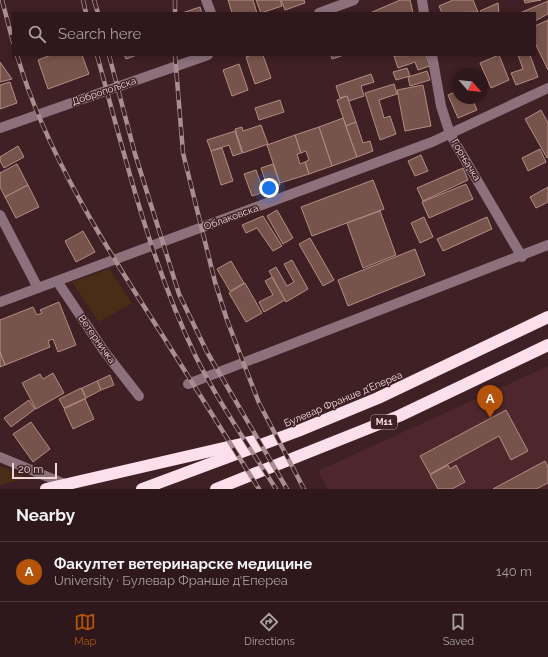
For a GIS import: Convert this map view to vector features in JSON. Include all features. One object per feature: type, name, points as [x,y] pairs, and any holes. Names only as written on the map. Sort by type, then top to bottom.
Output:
[{"type":"highway","name":"Булевар Франше д'Епереа","points":[[142,489],[298,431],[378,398],[548,317]]},
{"type":"highway","name":"M11","points":[[216,489],[400,416],[548,344]]},
{"type":"highway","points":[[46,489],[298,431]]},
{"type":"street","points":[[206,0],[211,12]]},
{"type":"street","points":[[322,12],[354,0]]},
{"type":"street","points":[[422,0],[424,12]]},
{"type":"street","name":"Добропољска","points":[[0,128],[205,56]]},
{"type":"street","name":"Горњачка","points":[[432,56],[441,106],[450,134],[522,257]]},
{"type":"street","name":"Облаковска","points":[[0,302],[432,142],[548,88]]},
{"type":"street","points":[[0,215],[38,288]]},
{"type":"street","points":[[188,384],[418,294],[522,257],[548,245]]},
{"type":"street","name":"Ветерничка","points":[[57,281],[104,351],[139,396]]},
{"type":"street","points":[[0,457],[64,484]]},
{"type":"shaded area","points":[[109,269],[132,303],[99,322],[72,282]]},
{"type":"shaded area","points":[[548,366],[548,489],[328,489],[318,471]]},
{"type":"shaded area","points":[[0,466],[27,478],[0,485]]},
{"type":"building","points":[[228,0],[253,0],[257,12],[232,12]]},
{"type":"building","points":[[256,0],[280,0],[282,6],[261,12]]},
{"type":"building","points":[[281,0],[304,0],[305,3],[285,10]]},
{"type":"building","points":[[400,0],[410,0],[413,12],[372,12]]},
{"type":"building","points":[[453,0],[473,0],[478,12],[442,12],[439,6]]},
{"type":"building","points":[[524,0],[541,0],[525,3]]},
{"type":"building","points":[[548,1],[548,14],[536,20],[536,12],[522,12]]},
{"type":"building","points":[[498,3],[499,12],[480,11]]},
{"type":"building","points":[[200,7],[202,12],[185,12]]},
{"type":"building","points":[[548,20],[548,70],[536,45],[536,26]]},
{"type":"building","points":[[48,56],[82,56],[89,74],[48,89],[38,60]]},
{"type":"building","points":[[124,56],[134,56],[126,59]]},
{"type":"building","points":[[263,56],[271,78],[255,84],[246,57]]},
{"type":"building","points":[[331,56],[341,56],[332,59]]},
{"type":"building","points":[[394,56],[426,56],[430,66],[418,70],[415,62],[398,68]]},
{"type":"building","points":[[499,56],[509,80],[491,88],[488,81],[488,68],[482,68],[480,63]]},
{"type":"building","points":[[518,56],[530,56],[538,77],[516,85],[511,73],[523,69]]},
{"type":"building","points":[[0,62],[12,79],[0,82]]},
{"type":"building","points":[[239,64],[248,90],[232,96],[223,70]]},
{"type":"building","points":[[407,68],[410,76],[396,80],[393,72]]},
{"type":"building","points":[[427,71],[430,80],[410,86],[408,77]]},
{"type":"building","points":[[371,74],[374,82],[361,86],[364,96],[349,101],[347,96],[340,98],[336,86]]},
{"type":"building","points":[[10,82],[17,103],[0,109],[0,85]]},
{"type":"building","points":[[394,84],[397,94],[379,100],[384,118],[390,116],[396,134],[380,140],[365,93]]},
{"type":"building","points":[[423,85],[431,126],[405,131],[397,90]]},
{"type":"building","points":[[452,93],[452,104],[474,104],[477,110],[458,118],[448,95]]},
{"type":"building","points":[[347,96],[356,122],[346,126],[337,100]]},
{"type":"building","points":[[280,100],[284,112],[259,120],[255,108]]},
{"type":"building","points":[[541,110],[548,123],[547,158],[525,119]]},
{"type":"building","points":[[343,118],[357,157],[332,166],[319,127]]},
{"type":"building","points":[[356,122],[363,143],[370,141],[373,151],[357,157],[346,126]]},
{"type":"building","points":[[261,125],[268,144],[243,153],[235,129],[242,127],[243,131]]},
{"type":"building","points":[[319,127],[332,166],[309,174],[305,162],[309,160],[306,151],[301,153],[295,135]]},
{"type":"building","points":[[235,131],[242,153],[233,156],[229,145],[211,151],[207,140]]},
{"type":"building","points":[[295,135],[301,153],[297,154],[300,164],[305,162],[309,174],[280,183],[267,145]]},
{"type":"building","points":[[18,146],[24,157],[4,168],[0,161],[0,157]]},
{"type":"building","points":[[222,148],[233,181],[221,185],[211,151]]},
{"type":"building","points":[[540,149],[546,162],[528,171],[522,158]]},
{"type":"building","points":[[421,155],[428,171],[415,176],[408,161]]},
{"type":"building","points":[[17,164],[28,185],[5,197],[0,187],[0,173]]},
{"type":"building","points":[[273,164],[280,185],[268,189],[261,168]]},
{"type":"building","points":[[463,168],[468,180],[423,201],[417,188]]},
{"type":"building","points":[[256,170],[264,192],[252,196],[244,174]]},
{"type":"building","points":[[373,180],[384,209],[312,236],[301,207]]},
{"type":"building","points":[[466,184],[473,199],[429,218],[422,202]]},
{"type":"building","points":[[28,185],[39,207],[16,218],[5,197]]},
{"type":"building","points":[[548,187],[548,202],[536,208],[530,197]]},
{"type":"building","points":[[277,210],[293,238],[283,244],[267,216]]},
{"type":"building","points":[[380,211],[396,255],[363,268],[347,223]]},
{"type":"building","points":[[263,216],[282,246],[273,251],[257,228],[246,233],[242,225]]},
{"type":"building","points":[[424,217],[433,237],[420,243],[411,223]]},
{"type":"building","points":[[487,217],[492,229],[443,251],[437,239]]},
{"type":"building","points":[[83,231],[95,252],[76,262],[65,241]]},
{"type":"building","points":[[310,238],[334,280],[323,286],[299,244]]},
{"type":"building","points":[[415,249],[425,275],[348,306],[338,280]]},
{"type":"building","points":[[292,260],[308,289],[286,302],[269,271],[276,267],[287,286],[294,282],[284,264]]},
{"type":"building","points":[[231,261],[244,283],[230,291],[217,269]]},
{"type":"building","points":[[272,277],[285,300],[264,312],[259,302],[273,295],[265,281]]},
{"type":"building","points":[[245,283],[262,313],[246,322],[229,293]]},
{"type":"building","points":[[59,302],[76,345],[58,352],[53,339],[48,341],[50,347],[5,365],[0,352],[0,320],[33,307],[37,315],[42,313],[40,310]]},
{"type":"building","points":[[0,352],[5,365],[0,367]]},
{"type":"building","points":[[53,373],[64,393],[36,409],[22,383],[40,374],[43,379]]},
{"type":"building","points":[[110,375],[114,385],[101,390],[97,381]]},
{"type":"building","points":[[97,381],[101,390],[86,398],[82,388]]},
{"type":"building","points":[[81,388],[86,398],[64,408],[59,399]]},
{"type":"building","points":[[85,399],[94,419],[73,429],[64,409]]},
{"type":"building","points":[[29,400],[35,409],[11,427],[4,418]]},
{"type":"building","points":[[506,410],[528,451],[511,460],[499,436],[430,474],[420,456]]},
{"type":"building","points":[[31,422],[50,449],[33,462],[13,434]]},
{"type":"building","points":[[545,461],[548,467],[548,483],[536,489],[493,489]]},
{"type":"building","points":[[448,465],[450,469],[456,465],[465,482],[452,489],[438,489],[430,475]]},
{"type":"railway","points":[[2,0],[12,38]]},
{"type":"railway","points":[[83,0],[86,12]]},
{"type":"railway","points":[[94,0],[98,12]]},
{"type":"railway","points":[[175,0],[175,12]]},
{"type":"railway","points":[[17,56],[29,91],[44,128],[79,199],[120,268],[259,489]]},
{"type":"railway","points":[[97,56],[128,170],[165,284],[180,321],[196,357],[214,391],[276,489]]},
{"type":"railway","points":[[109,56],[135,154],[179,294],[207,352],[287,489]]},
{"type":"railway","points":[[175,56],[183,153],[215,282],[227,320],[259,403],[304,489]]},
{"type":"place","name":"Факултет ветеринарске медицине","points":[[490,418]]}]
